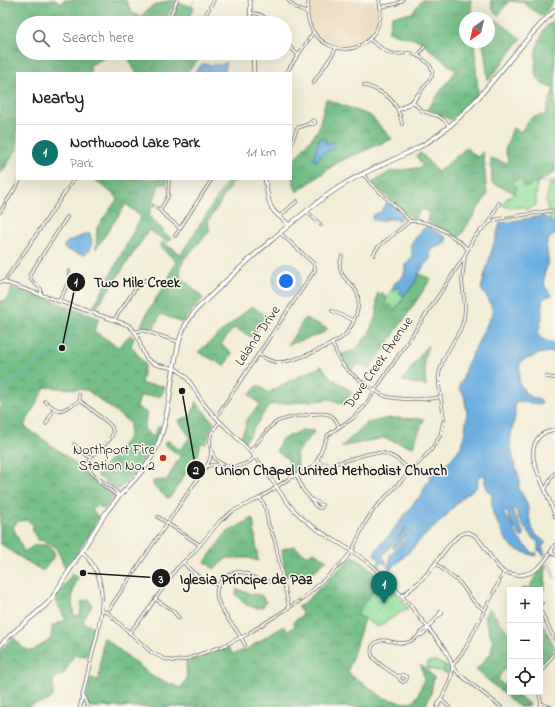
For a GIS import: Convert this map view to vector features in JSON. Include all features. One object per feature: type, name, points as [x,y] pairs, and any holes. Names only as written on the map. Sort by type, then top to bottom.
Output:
[{"type":"main road","points":[[250,0],[251,13]]},
{"type":"main road","points":[[0,646],[11,634],[50,601],[104,516],[152,458],[158,446],[165,423],[179,342],[184,328],[196,310],[289,225],[334,190],[362,174],[419,148],[443,132],[479,98],[538,27],[554,11]]},
{"type":"main road","points":[[253,60],[254,72]]},
{"type":"main road","points":[[266,180],[270,205],[274,211],[289,225]]},
{"type":"street","points":[[170,16],[178,0]]},
{"type":"street","points":[[205,16],[214,0]]},
{"type":"street","points":[[288,0],[296,9],[307,12]]},
{"type":"street","points":[[309,0],[307,12],[309,25],[313,33],[328,46],[345,49],[354,48],[362,44],[370,39],[376,31],[380,17],[379,0]]},
{"type":"street","points":[[380,7],[396,4],[403,0]]},
{"type":"street","points":[[251,13],[261,14],[263,16]]},
{"type":"street","points":[[287,72],[313,33]]},
{"type":"street","points":[[370,39],[383,50],[392,54],[408,53],[418,56],[430,65],[433,71],[418,97],[398,110]]},
{"type":"street","points":[[418,56],[425,46]]},
{"type":"street","points":[[312,83],[336,48]]},
{"type":"street","points":[[292,49],[298,55]]},
{"type":"street","points":[[364,85],[386,94],[398,110],[402,124]]},
{"type":"street","points":[[412,101],[422,111],[438,116],[449,126]]},
{"type":"street","points":[[292,142],[297,128],[309,124]]},
{"type":"street","points":[[362,174],[410,221],[422,222],[433,226],[450,235],[468,249]]},
{"type":"street","points":[[0,212],[20,180]]},
{"type":"street","points":[[4,282],[73,180]]},
{"type":"street","points":[[160,210],[168,196],[169,180]]},
{"type":"street","points":[[175,236],[212,180]]},
{"type":"street","points":[[280,216],[297,201]]},
{"type":"street","points":[[490,222],[499,203]]},
{"type":"street","points":[[153,206],[160,210],[180,228]]},
{"type":"street","points":[[102,611],[107,612],[150,652],[165,659],[176,661],[209,652],[241,638],[310,594],[343,562],[352,551],[370,514],[380,501],[434,446],[441,434],[444,419],[438,378],[444,358],[461,328],[464,319],[465,307],[462,281],[465,255],[475,235],[490,222],[498,219],[555,210]]},
{"type":"street","points":[[306,211],[321,224]]},
{"type":"street","points":[[41,294],[41,289],[31,280],[30,274],[67,217]]},
{"type":"street","points":[[374,255],[378,246],[410,221]]},
{"type":"street","name":"Leland Drive","points":[[216,417],[312,274],[315,267],[313,262],[280,233]]},
{"type":"street","name":"Dove Creek Avenue","points":[[129,633],[145,614],[176,569],[226,516],[260,498],[290,478],[297,476],[312,467],[317,461],[327,437],[352,419],[364,407],[465,255]]},
{"type":"street","points":[[258,354],[271,361],[283,362],[303,356],[344,336],[351,326],[358,307],[358,295],[354,287],[341,272],[340,265],[342,256]]},
{"type":"street","points":[[59,301],[66,290],[70,271]]},
{"type":"street","points":[[114,320],[134,289],[140,282],[146,280]]},
{"type":"street","points":[[0,282],[41,294],[128,325],[136,332],[143,352],[147,358],[156,364],[174,368],[184,375],[204,404],[250,451],[289,504],[302,518],[319,531],[352,551],[377,570],[402,596],[444,648],[448,654],[452,666],[459,674],[501,707]]},
{"type":"street","points":[[332,311],[353,320]]},
{"type":"street","points":[[136,332],[142,330],[179,342]]},
{"type":"street","points":[[332,343],[340,361],[348,370],[357,378],[384,395],[391,398],[412,399],[430,399],[440,397]]},
{"type":"street","points":[[546,377],[555,378]]},
{"type":"street","points":[[78,395],[80,401],[108,423],[112,429],[113,434],[111,438],[95,453],[89,463],[92,473],[99,482],[119,496]]},
{"type":"street","points":[[45,401],[58,411],[80,401]]},
{"type":"street","points":[[46,424],[54,409]]},
{"type":"street","points":[[250,451],[271,426],[286,418],[326,414],[332,417],[339,427]]},
{"type":"street","points":[[107,612],[207,466],[211,452],[211,435],[220,422]]},
{"type":"street","points":[[555,429],[540,436],[536,442],[533,458],[555,516]]},
{"type":"street","points":[[74,444],[91,458]]},
{"type":"street","points":[[211,452],[221,464]]},
{"type":"street","points":[[317,461],[324,464],[331,464],[371,453],[381,453],[395,457],[410,471]]},
{"type":"street","points":[[207,466],[221,464],[238,467],[248,464],[255,457]]},
{"type":"street","points":[[545,490],[555,473]]},
{"type":"street","points":[[297,476],[304,490],[317,507],[321,508],[322,505],[311,499]]},
{"type":"street","points":[[260,498],[265,506],[268,523],[275,541],[289,608]]},
{"type":"street","points":[[158,517],[200,545]]},
{"type":"street","points":[[402,596],[419,582],[436,564],[442,554],[456,538],[462,534],[469,532],[477,537],[494,563],[504,572],[518,575],[528,574],[538,568],[555,545]]},
{"type":"street","points":[[80,707],[102,611],[98,574],[93,563],[81,551]]},
{"type":"street","points":[[551,552],[555,555]]},
{"type":"street","points":[[183,562],[189,570],[197,576],[218,585]]},
{"type":"street","points":[[436,564],[460,583],[474,602],[484,610]]},
{"type":"street","points":[[245,645],[219,606],[217,597],[218,585],[225,578],[238,572],[247,573],[264,582],[283,580]]},
{"type":"street","points":[[437,707],[448,686],[452,666],[465,649],[504,572]]},
{"type":"street","points":[[155,599],[172,610],[179,618]]},
{"type":"street","points":[[398,676],[403,675],[407,677],[406,682],[401,682],[398,676],[374,659],[371,650],[373,645],[381,640],[394,643],[411,641],[427,631],[438,616]]},
{"type":"street","points":[[543,616],[555,640]]},
{"type":"street","points":[[543,668],[555,652]]},
{"type":"street","points":[[83,695],[88,707]]},
{"type":"street","points":[[540,695],[540,707]]},
{"type":"street","points":[[440,700],[449,707]]},
{"type":"street","points":[[541,704],[551,707]]},
{"type":"shaded area","points":[[311,0],[376,0],[378,6],[378,16],[376,25],[371,34],[365,40],[356,45],[346,47],[328,43],[315,32],[311,24],[309,8]]},
{"type":"green space","points":[[0,0],[56,0],[62,4],[63,0],[126,0],[132,13],[138,16],[16,16],[16,60],[100,60],[89,66],[92,72],[16,72],[16,151],[0,175]]},
{"type":"green space","points":[[170,0],[175,1],[167,16],[141,16],[151,7]]},
{"type":"green space","points":[[422,0],[471,0],[472,12],[459,12],[459,48],[474,48],[478,94],[451,120],[427,109],[456,71],[418,40],[388,32],[392,16],[412,13]]},
{"type":"green space","points":[[491,0],[554,0],[543,16],[522,2],[509,1],[498,16],[493,10]]},
{"type":"green space","points":[[178,3],[194,7],[190,15],[191,16],[172,16]]},
{"type":"green space","points":[[555,18],[555,172],[540,182],[527,186],[523,186],[523,180],[511,182],[517,187],[515,193],[492,183],[491,158],[505,163],[508,160],[505,150],[513,128],[520,132],[532,117],[545,115],[554,89],[542,84],[535,73],[536,49],[544,29]]},
{"type":"green space","points":[[495,20],[497,20],[521,39],[488,81],[484,48],[495,48]]},
{"type":"green space","points":[[130,60],[198,60],[187,72],[136,72]]},
{"type":"green space","points":[[326,99],[371,116],[392,139],[338,162],[297,192],[292,178],[292,163],[318,130]]},
{"type":"green space","points":[[466,148],[477,157],[483,152],[487,195],[459,238],[427,221],[429,212],[421,209],[416,218],[411,218],[372,183],[389,172],[423,167],[416,155],[421,153],[438,172]]},
{"type":"green space","points":[[519,179],[523,180],[523,186],[528,187],[537,182],[536,205],[527,210],[524,207],[510,208],[501,205],[507,198],[515,193],[517,187],[510,181]]},
{"type":"green space","points":[[95,180],[167,180],[167,184],[159,184],[149,216],[163,230],[163,233],[172,239],[167,242],[149,230],[97,307],[94,306],[141,217],[126,204],[96,249],[97,228],[118,198]]},
{"type":"green space","points":[[228,180],[234,180],[208,222],[210,231],[184,259],[181,266],[180,275],[203,298],[182,323],[161,314],[153,329],[141,326],[147,313],[166,283],[176,261],[159,246],[162,242],[181,254]]},
{"type":"green space","points":[[550,181],[555,181],[554,224],[551,223],[546,202]]},
{"type":"green space","points":[[419,274],[431,279],[370,370],[360,364],[351,370],[340,355],[356,349],[369,333],[377,313],[377,294],[383,293],[387,302],[392,306],[394,311],[406,292],[412,287]]},
{"type":"green space","points":[[12,288],[48,299],[99,318],[94,331],[118,347],[130,335],[134,338],[131,346],[145,364],[141,384],[165,386],[161,396],[140,396],[137,407],[147,413],[144,429],[153,437],[158,427],[161,427],[157,439],[137,472],[118,490],[97,476],[129,437],[130,423],[87,390],[45,387],[24,426],[65,455],[114,496],[104,509],[96,505],[92,510],[99,517],[68,569],[64,567],[56,548],[49,543],[38,540],[33,532],[33,524],[27,520],[18,521],[13,527],[24,552],[35,545],[47,545],[53,550],[55,555],[43,571],[13,553],[0,543],[0,301],[6,301]]},
{"type":"green space","points":[[399,288],[401,290],[400,294],[404,296],[394,311],[392,306],[389,304],[388,307],[385,305],[387,296],[392,289]]},
{"type":"green space","points":[[252,306],[267,317],[252,337],[234,328],[221,344],[232,353],[225,366],[198,352]]},
{"type":"green space","points":[[305,318],[328,329],[323,333],[288,345]]},
{"type":"green space","points":[[428,345],[424,359],[426,386],[402,381]]},
{"type":"green space","points":[[322,366],[328,375],[352,392],[344,405],[331,399],[269,405],[245,442],[240,438],[246,426],[245,422],[260,404],[249,395],[258,385],[268,393],[289,381]]},
{"type":"green space","points":[[196,402],[214,423],[206,444],[201,443],[198,455],[169,499],[153,486],[153,481],[167,480],[180,456],[164,444],[167,440],[180,450],[190,437],[178,420],[191,416]]},
{"type":"green space","points":[[389,418],[424,419],[413,447],[383,438],[341,447],[367,423]]},
{"type":"green space","points":[[302,430],[315,431],[296,453],[299,471],[291,474],[288,459],[276,451],[281,440]]},
{"type":"green space","points":[[253,518],[258,561],[249,558],[227,558],[214,569],[205,562],[226,533]]},
{"type":"green space","points":[[294,546],[307,556],[314,552],[327,560],[302,581],[293,575],[285,576],[282,549]]},
{"type":"green space","points":[[353,556],[383,578],[356,614],[364,619],[348,671],[352,676],[384,698],[404,703],[414,701],[418,695],[424,679],[421,665],[434,677],[431,693],[425,707],[89,707],[86,698],[91,679],[99,680],[103,637],[155,678],[181,688],[187,678],[186,662],[228,647],[233,654],[247,649],[284,626],[288,631],[295,626],[293,622],[303,615],[298,607]]},
{"type":"green space","points":[[546,564],[545,587],[543,592],[543,587],[530,587],[536,575]]},
{"type":"green space","points":[[72,574],[78,577],[72,596],[74,616],[80,615],[82,601],[90,600],[92,606],[83,623],[94,627],[86,656],[74,655],[64,674],[53,679],[53,696],[47,701],[33,704],[28,707],[0,707],[0,651],[13,637],[23,648],[32,651],[51,639],[52,626],[66,620],[55,599]]},
{"type":"green space","points":[[383,578],[391,583],[408,608],[378,627],[356,614]]},
{"type":"green space","points":[[237,589],[250,594],[261,595],[266,602],[262,608],[248,605],[236,595]]},
{"type":"green space","points":[[489,608],[507,631],[507,668],[501,673],[498,680],[507,688],[507,695],[517,695],[529,704],[527,707],[519,707],[476,670],[491,653],[493,641],[484,617]]},
{"type":"green space","points":[[543,624],[555,648],[543,665]]},
{"type":"green space","points":[[436,661],[451,669],[451,674],[426,668],[428,662]]},
{"type":"water","points":[[226,62],[224,72],[195,72],[202,64],[220,65]]},
{"type":"water","points":[[320,138],[326,139],[324,143],[333,142],[336,145],[335,148],[322,154],[317,161],[315,161],[314,159],[317,144]]},
{"type":"water","points":[[387,203],[391,203],[394,206],[402,218],[398,220],[374,220],[372,218],[373,215],[381,212]]},
{"type":"water","points":[[543,216],[550,220],[551,223],[555,223],[555,235],[551,237],[547,243],[548,261],[544,279],[546,288],[552,295],[546,297],[542,301],[542,318],[538,334],[543,339],[555,343],[555,352],[537,354],[520,363],[519,383],[527,395],[541,401],[542,404],[515,401],[515,416],[510,440],[514,463],[520,482],[518,489],[527,504],[533,529],[545,542],[542,547],[545,555],[542,554],[540,550],[538,551],[538,543],[519,520],[516,510],[514,509],[512,510],[523,532],[523,537],[521,537],[509,518],[507,511],[504,512],[505,516],[511,523],[519,539],[533,553],[537,553],[537,555],[535,556],[517,550],[508,543],[493,514],[491,493],[488,492],[485,483],[485,475],[483,475],[479,477],[476,488],[462,498],[444,518],[391,569],[387,566],[390,563],[390,555],[410,534],[410,532],[393,549],[393,546],[405,528],[383,555],[386,564],[382,562],[379,567],[377,567],[376,565],[380,561],[374,553],[416,500],[422,496],[424,487],[430,480],[429,475],[436,468],[443,467],[449,462],[461,447],[465,432],[467,414],[464,395],[459,388],[465,369],[493,312],[489,300],[481,289],[500,223]]},
{"type":"water","points":[[427,226],[447,238],[446,242],[441,246],[434,248],[431,252],[430,259],[423,267],[412,287],[404,296],[400,294],[401,290],[399,288],[392,289],[395,283],[402,278],[405,271],[405,265],[412,257],[410,246],[417,235]]},
{"type":"water","points":[[89,233],[92,244],[86,254],[80,254],[63,247],[67,242]]},
{"type":"waterway","points":[[186,16],[195,0]]},
{"type":"waterway","points":[[161,72],[165,60]]},
{"type":"waterway","points":[[555,155],[539,149],[524,166],[534,178],[543,183],[555,180]]},
{"type":"waterway","points":[[468,183],[482,171],[485,165],[492,166],[499,164],[508,171],[518,175],[526,174],[527,171]]},
{"type":"waterway","points":[[92,308],[148,212],[141,198],[143,180]]},
{"type":"waterway","points":[[435,225],[450,200],[465,186]]},
{"type":"waterway","points":[[0,390],[62,348],[86,316]]},
{"type":"waterway","points":[[548,561],[555,579]]},
{"type":"place","name":"Two Mile Creek","points":[[62,348]]},
{"type":"place","name":"Union Chapel United Methodist Church","points":[[182,391]]},
{"type":"place","name":"Northport Fire Station No. 2","points":[[163,458]]},
{"type":"place","name":"Iglesia Príncipe de Paz","points":[[83,573]]},
{"type":"place","name":"Northwood Lake Park","points":[[384,604]]}]
